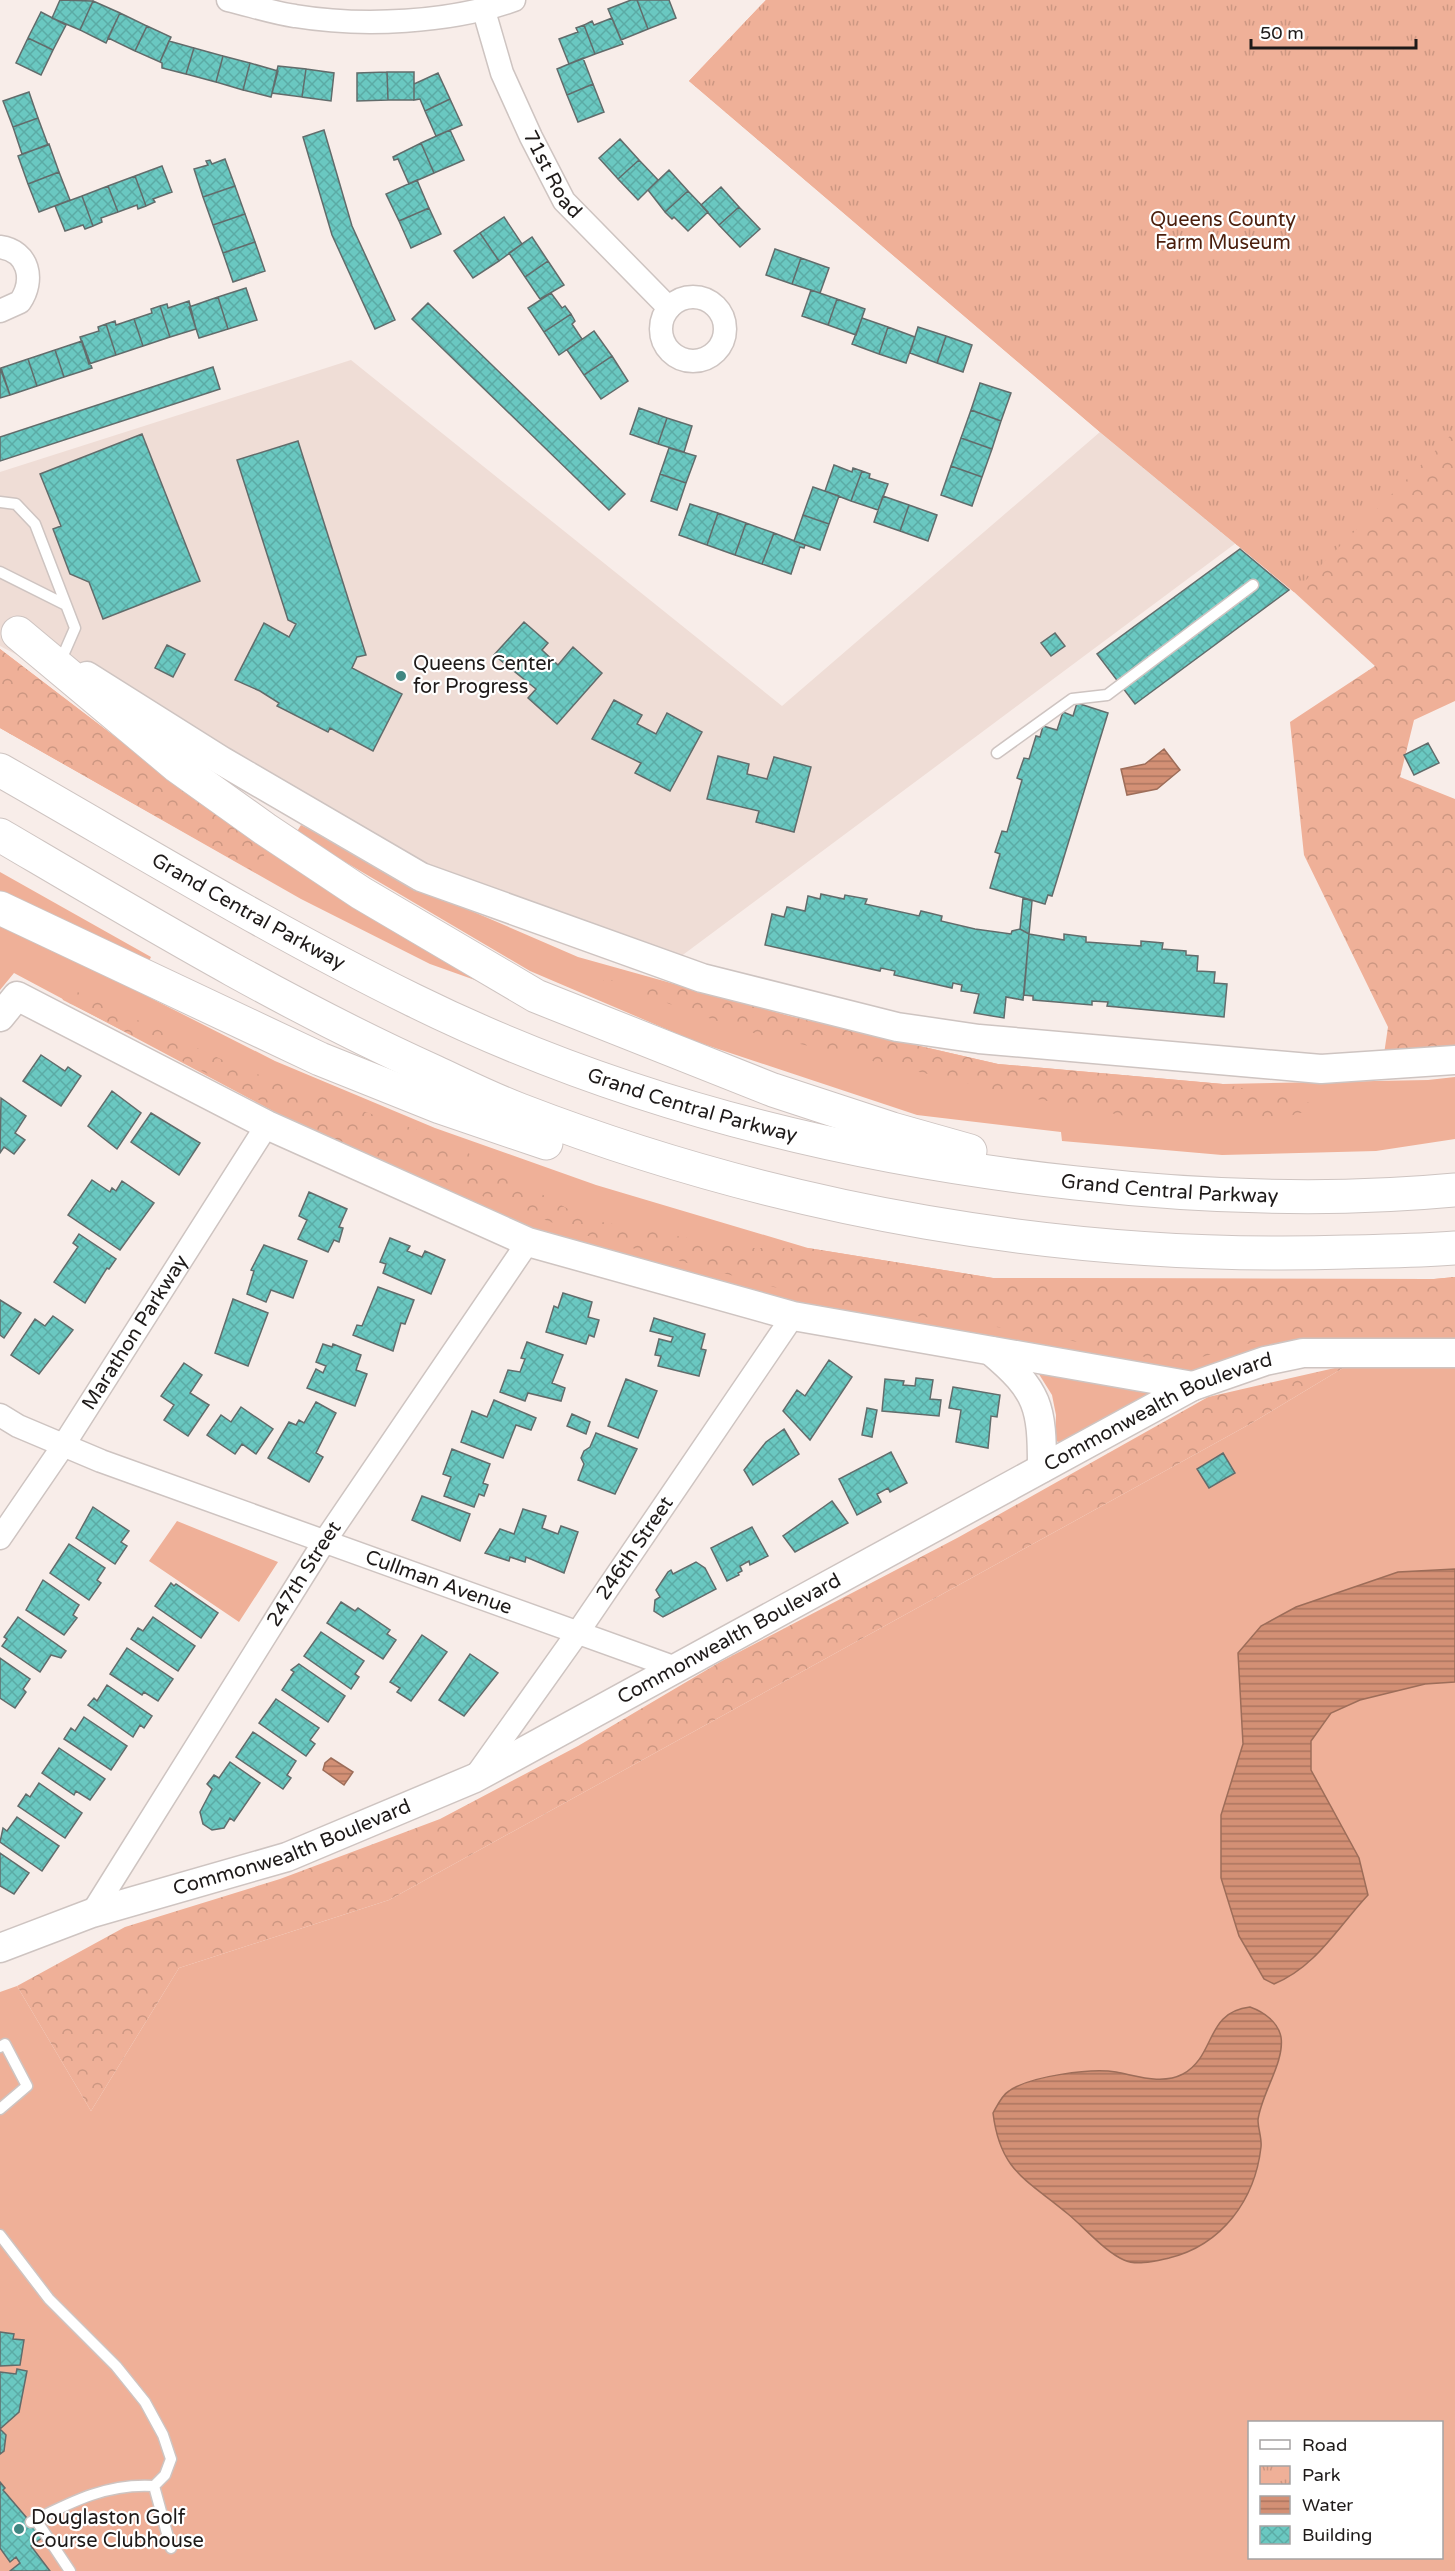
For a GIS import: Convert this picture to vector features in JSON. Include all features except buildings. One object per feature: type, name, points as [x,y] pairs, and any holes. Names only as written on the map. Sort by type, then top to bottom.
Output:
[{"type":"highway","points":[[18,633],[177,766],[265,829],[361,892],[536,996],[773,1090],[892,1129],[1011,1162],[1166,1193]]},
{"type":"highway","name":"Grand Central Parkway","points":[[0,770],[277,928],[414,1001],[557,1063],[704,1113],[854,1151],[1015,1177],[1166,1193],[1323,1196],[1455,1190]]},
{"type":"highway","points":[[0,835],[238,975],[377,1046],[507,1105],[663,1160],[814,1200]]},
{"type":"highway","points":[[0,908],[320,1059],[441,1107],[564,1149],[695,1180],[971,1230],[1125,1248],[1281,1254],[1455,1248]]},
{"type":"street","points":[[228,0],[296,16],[379,21],[424,20],[484,11],[514,0]]},
{"type":"street","name":"71st Road","points":[[484,11],[502,73],[564,201],[669,308]]},
{"type":"street","points":[[0,247],[17,253],[25,261],[30,282],[20,302],[0,311]]},
{"type":"street","points":[[18,633],[222,761],[421,877],[702,978],[897,1027],[979,1039],[1322,1069],[1455,1060]]},
{"type":"street","points":[[9,1006],[528,1242],[793,1316],[1193,1386]]},
{"type":"street","name":"Marathon Parkway","points":[[0,1538],[63,1446],[267,1125]]},
{"type":"street","name":"247th Street","points":[[92,1914],[324,1542],[528,1242]]},
{"type":"street","name":"246th Street","points":[[475,1778],[576,1635],[793,1316]]},
{"type":"street","points":[[990,1350],[1018,1373],[1036,1400],[1042,1422],[1042,1468]]},
{"type":"street","name":"Commonwealth Boulevard","points":[[0,1948],[92,1914],[287,1857],[475,1778],[1193,1386],[1265,1361],[1303,1353],[1455,1353]]},
{"type":"street","name":"Cullman Avenue","points":[[0,1415],[63,1446],[576,1635],[676,1668]]},
{"type":"lane","points":[[0,502],[16,504],[35,524],[75,628],[61,660]]},
{"type":"lane","points":[[0,572],[66,605]]},
{"type":"lane","points":[[997,753],[1072,699],[1107,695],[1253,585]]},
{"type":"lane","points":[[0,2047],[5,2044],[27,2086],[0,2109]]},
{"type":"lane","points":[[0,2235],[49,2299],[116,2366],[145,2402],[163,2435],[171,2459],[165,2475],[153,2486],[127,2486],[83,2495],[33,2521],[70,2571]]},
{"type":"lane","points":[[153,2486],[171,2548]]},
{"type":"shaded area","name":"Queens Center for Progress","points":[[351,360],[782,706],[1100,432],[1236,543],[676,960],[401,856],[0,646],[0,472]]},
{"type":"green space","name":"Queens County Farm Museum","points":[[766,0],[1455,0],[1455,701],[1414,720],[1400,777],[1455,799],[1455,1046],[1384,1054],[1388,1027],[1304,855],[1290,722],[1375,666],[1294,592],[1100,432],[689,81]]},
{"type":"green space","name":"Queens County Farm Museum","points":[[766,0],[1455,0],[1455,431],[1294,592],[1100,432],[689,81]]},
{"type":"green space","points":[[0,649],[156,768],[523,997],[430,964],[301,899],[0,728]]},
{"type":"green space","points":[[0,649],[156,768],[256,832],[265,852],[258,874],[0,728]]},
{"type":"green space","points":[[301,825],[453,903],[578,957],[789,1016],[998,1064],[1223,1084],[1428,1080],[1455,1077],[1455,1139],[1376,1151],[1222,1155],[1062,1141],[1061,1132],[917,1115],[694,1041],[530,971],[296,833]]},
{"type":"green space","points":[[0,872],[151,957],[147,965],[0,902]]},
{"type":"green space","points":[[0,926],[34,939],[275,1061],[435,1128],[596,1185],[808,1248],[993,1278],[1434,1279],[1455,1277],[1455,1339],[1292,1340],[1203,1370],[1171,1371],[789,1305],[536,1230],[331,1142],[14,973],[0,990]]},
{"type":"green space","points":[[603,980],[679,985],[789,1016],[998,1064],[1223,1084],[1325,1106],[1265,1123],[1136,1118],[1021,1096],[745,1031]]},
{"type":"green space","points":[[54,981],[240,1068],[443,1139],[586,1219],[741,1248],[808,1248],[993,1278],[1434,1279],[1455,1277],[1455,1333],[1289,1332],[1202,1357],[1172,1363],[1032,1332],[839,1305],[585,1235],[343,1143],[63,1000]]},
{"type":"green space","points":[[1455,1364],[1455,2571],[0,2571],[0,1992],[17,1986],[91,2111],[179,1968],[389,1900],[1250,1424],[1348,1365]]},
{"type":"green space","points":[[1348,1365],[1250,1424],[389,1900],[179,1968],[91,2111],[17,1986],[125,1927],[280,1879],[440,1819],[578,1746],[720,1662],[959,1537],[1208,1397]]},
{"type":"green space","points":[[1037,1371],[1148,1393],[1149,1398],[1063,1443],[1055,1441],[1056,1415],[1052,1395]]},
{"type":"green space","points":[[177,1521],[278,1562],[239,1622],[149,1561]]},
{"type":"water","points":[[1164,749],[1180,770],[1157,789],[1127,795],[1121,769],[1145,764]]},
{"type":"water","points":[[1455,1569],[1455,1682],[1425,1684],[1360,1700],[1331,1713],[1311,1741],[1311,1770],[1359,1858],[1368,1895],[1314,1957],[1289,1977],[1274,1984],[1264,1979],[1239,1936],[1221,1878],[1221,1815],[1243,1744],[1238,1653],[1261,1626],[1296,1607],[1398,1572]]},
{"type":"water","points":[[331,1758],[353,1772],[344,1785],[323,1770],[325,1763]]},
{"type":"water","points":[[1250,2007],[1265,2015],[1277,2027],[1281,2037],[1280,2057],[1260,2110],[1258,2120],[1261,2147],[1252,2185],[1233,2218],[1205,2243],[1169,2258],[1140,2263],[1124,2260],[1102,2245],[1028,2182],[1009,2161],[997,2133],[993,2113],[1009,2091],[1045,2077],[1077,2072],[1105,2071],[1158,2079],[1175,2077],[1194,2066],[1225,2017]]},
{"type":"place","name":"Queens Center for Progress","points":[[401,676]]},
{"type":"place","name":"Douglaston Golf Course Clubhouse","points":[[19,2529]]}]
